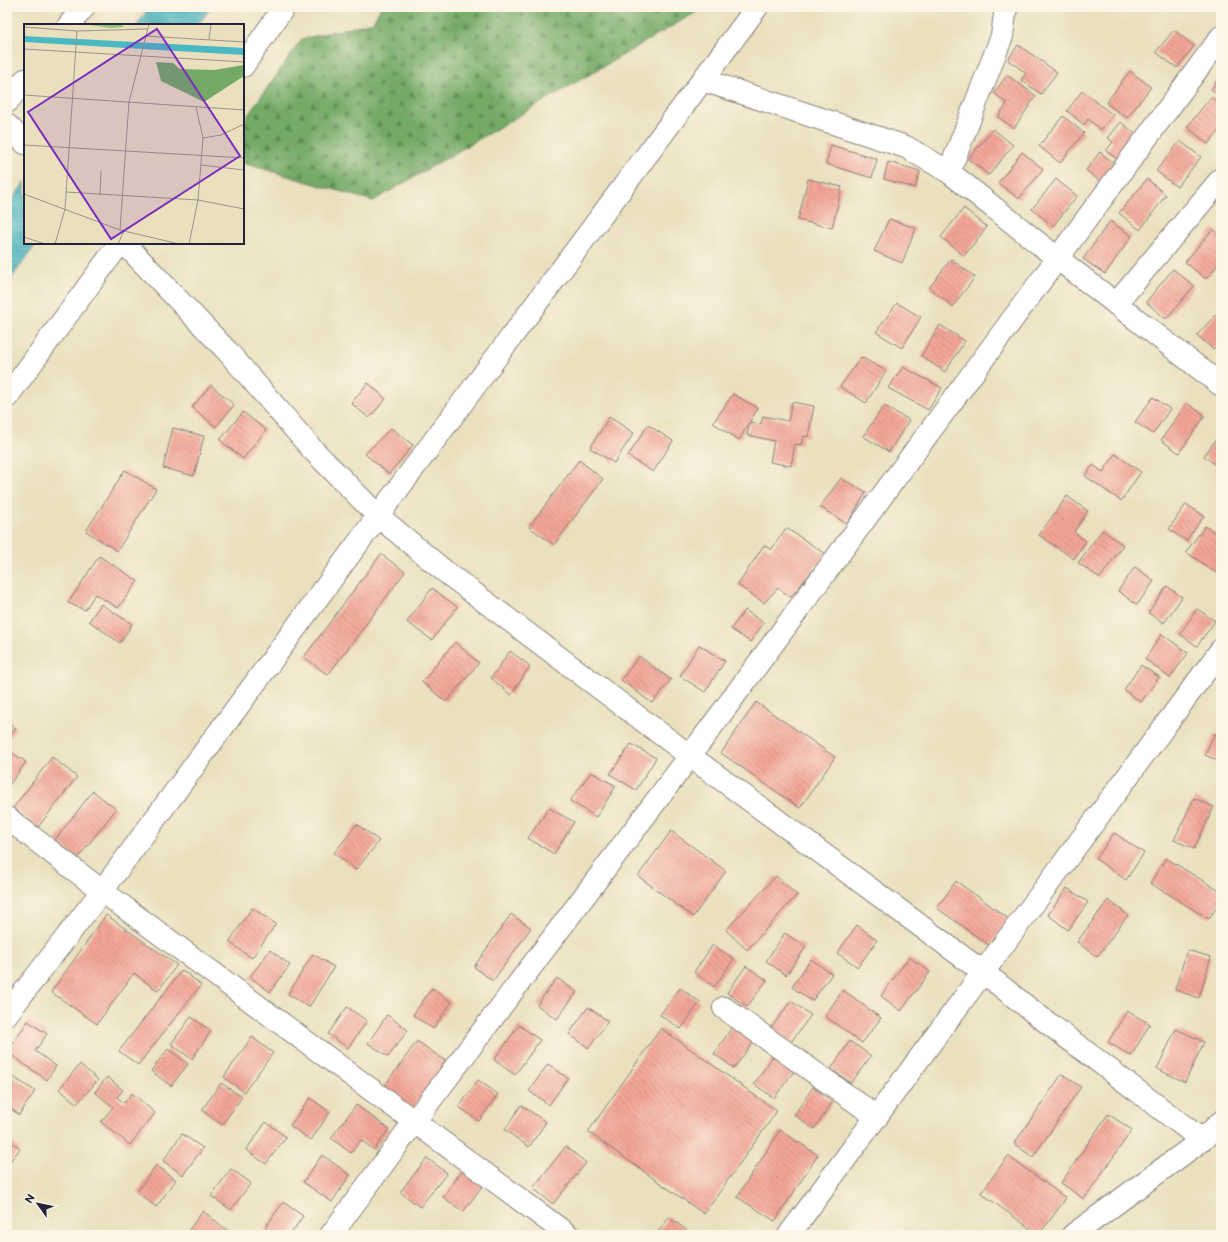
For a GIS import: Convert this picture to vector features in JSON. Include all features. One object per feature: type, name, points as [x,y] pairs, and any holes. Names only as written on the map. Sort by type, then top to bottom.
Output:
[{"type":"street","points":[[70,24],[84,7]]},
{"type":"street","points":[[244,65],[284,7]]},
{"type":"street","points":[[7,1014],[102,890],[757,7]]},
{"type":"street","points":[[949,172],[1002,36],[1006,7]]},
{"type":"street","points":[[331,1235],[414,1122],[690,756],[1221,37]]},
{"type":"street","points":[[703,80],[906,147],[949,172],[1221,385]]},
{"type":"street","points":[[7,102],[24,81]]},
{"type":"street","points":[[7,125],[24,142]]},
{"type":"street","points":[[1116,304],[1221,179]]},
{"type":"street","points":[[7,397],[119,244]]},
{"type":"street","points":[[125,244],[228,352],[312,449],[378,516],[443,570],[690,756],[983,972],[1202,1140]]},
{"type":"street","points":[[789,1235],[1221,650]]},
{"type":"street","points":[[7,818],[568,1235]]},
{"type":"street","points":[[724,1008],[877,1117]]},
{"type":"street","points":[[1072,1235],[1202,1140],[1221,1122]]},
{"type":"green space","points":[[381,7],[705,7],[373,201],[244,163],[244,121],[302,39],[373,22]]},
{"type":"water","points":[[150,7],[211,7],[199,24],[138,24]]},
{"type":"water","points":[[24,183],[24,244],[36,244],[7,284],[7,207]]},
{"type":"building","points":[[1174,30],[1194,46],[1177,68],[1156,52]]},
{"type":"building","points":[[1018,45],[1057,72],[1041,94],[1021,80],[1026,73],[1008,60]]},
{"type":"building","points":[[1130,71],[1151,87],[1127,118],[1106,103]]},
{"type":"building","points":[[1007,75],[1036,96],[1014,128],[998,117],[1007,103],[994,93]]},
{"type":"building","points":[[1221,75],[1221,97],[1211,89]]},
{"type":"building","points":[[1082,91],[1113,115],[1101,130],[1088,119],[1084,125],[1067,111]]},
{"type":"building","points":[[1211,97],[1221,105],[1221,128],[1208,144],[1187,127]]},
{"type":"building","points":[[1063,116],[1084,133],[1060,163],[1039,146]]},
{"type":"building","points":[[1121,122],[1139,137],[1120,161],[1106,151],[1113,142],[1108,138]]},
{"type":"building","points":[[993,129],[1013,145],[989,175],[968,159]]},
{"type":"building","points":[[1180,141],[1201,157],[1177,187],[1156,171]]},
{"type":"building","points":[[831,145],[877,159],[872,178],[826,164]]},
{"type":"building","points":[[1022,152],[1043,169],[1019,199],[998,183]]},
{"type":"building","points":[[1100,152],[1115,164],[1101,182],[1086,170]]},
{"type":"building","points":[[888,162],[920,171],[915,188],[884,179]]},
{"type":"building","points":[[808,179],[842,187],[832,228],[798,220]]},
{"type":"building","points":[[1056,179],[1077,196],[1053,226],[1032,209]]},
{"type":"building","points":[[1147,179],[1166,195],[1140,230],[1119,213]]},
{"type":"building","points":[[964,208],[987,227],[964,256],[941,237]]},
{"type":"building","points":[[889,219],[916,228],[902,263],[874,251]]},
{"type":"building","points":[[1110,221],[1132,236],[1105,274],[1083,259]]},
{"type":"building","points":[[1213,229],[1221,236],[1221,261],[1206,279],[1185,262]]},
{"type":"building","points":[[951,259],[975,277],[953,306],[929,288]]},
{"type":"building","points":[[1173,269],[1194,286],[1166,319],[1146,302]]},
{"type":"building","points":[[897,303],[921,317],[902,348],[876,332]]},
{"type":"building","points":[[1221,309],[1221,341],[1213,349],[1197,335]]},
{"type":"building","points":[[940,325],[965,341],[945,372],[921,356]]},
{"type":"building","points":[[861,357],[886,371],[866,403],[840,387]]},
{"type":"building","points":[[903,367],[942,388],[928,410],[888,388]]},
{"type":"building","points":[[368,383],[386,399],[369,418],[351,403]]},
{"type":"building","points":[[211,385],[234,405],[216,427],[192,407]]},
{"type":"building","points":[[733,394],[758,408],[739,440],[713,423]]},
{"type":"building","points":[[1153,397],[1170,409],[1153,434],[1135,422]]},
{"type":"building","points":[[792,402],[814,406],[808,437],[803,436],[801,445],[795,444],[791,466],[770,462],[774,441],[747,435],[750,422],[761,424],[763,416],[788,421]]},
{"type":"building","points":[[1187,403],[1205,416],[1179,453],[1161,440]]},
{"type":"building","points":[[884,406],[909,420],[889,452],[863,436]]},
{"type":"building","points":[[243,412],[266,430],[243,459],[220,440]]},
{"type":"building","points":[[609,417],[634,433],[614,463],[590,448]]},
{"type":"building","points":[[648,425],[673,441],[653,472],[628,456]]},
{"type":"building","points":[[173,428],[204,436],[194,476],[163,468]]},
{"type":"building","points":[[391,428],[413,445],[389,474],[365,454]]},
{"type":"building","points":[[1221,432],[1221,469],[1204,456]]},
{"type":"building","points":[[1115,454],[1141,472],[1121,501],[1085,476],[1093,465],[1103,472]]},
{"type":"building","points":[[579,460],[603,479],[554,545],[529,527]]},
{"type":"building","points":[[125,470],[156,489],[117,551],[86,531]]},
{"type":"building","points":[[841,478],[866,492],[847,524],[820,507]]},
{"type":"building","points":[[1067,496],[1088,511],[1074,532],[1086,541],[1074,559],[1039,535]]},
{"type":"building","points":[[1186,504],[1204,516],[1186,541],[1169,529]]},
{"type":"building","points":[[1205,526],[1221,537],[1221,576],[1186,552]]},
{"type":"building","points":[[786,528],[826,554],[791,597],[778,588],[764,603],[738,585],[764,545],[771,550]]},
{"type":"building","points":[[1102,530],[1123,545],[1100,578],[1078,563]]},
{"type":"building","points":[[381,554],[405,572],[328,675],[304,657]]},
{"type":"building","points":[[99,556],[138,581],[118,608],[95,594],[85,610],[68,603]]},
{"type":"building","points":[[1135,567],[1154,581],[1137,605],[1118,591]]},
{"type":"building","points":[[1167,586],[1182,597],[1164,623],[1148,613]]},
{"type":"building","points":[[432,588],[457,607],[432,640],[407,622]]},
{"type":"building","points":[[101,604],[132,624],[120,643],[89,621]]},
{"type":"building","points":[[1197,609],[1215,621],[1197,646],[1180,634]]},
{"type":"building","points":[[745,610],[764,623],[750,642],[731,629]]},
{"type":"building","points":[[1162,634],[1188,653],[1170,678],[1145,659]]},
{"type":"building","points":[[455,642],[479,663],[446,702],[422,682]]},
{"type":"building","points":[[699,645],[725,661],[705,692],[680,676]]},
{"type":"building","points":[[510,651],[530,666],[511,695],[491,678]]},
{"type":"building","points":[[639,656],[671,680],[652,703],[621,680]]},
{"type":"building","points":[[1141,665],[1159,677],[1141,702],[1124,690]]},
{"type":"building","points":[[756,702],[835,757],[800,808],[721,753]]},
{"type":"building","points":[[7,722],[16,728],[7,740]]},
{"type":"building","points":[[1214,734],[1221,737],[1221,762],[1205,755]]},
{"type":"building","points":[[631,744],[656,758],[636,790],[610,774]]},
{"type":"building","points":[[7,749],[26,762],[7,788]]},
{"type":"building","points":[[52,757],[77,777],[38,827],[13,808]]},
{"type":"building","points":[[591,772],[616,786],[596,817],[570,801]]},
{"type":"building","points":[[93,791],[116,809],[78,858],[55,840]]},
{"type":"building","points":[[1194,798],[1214,807],[1194,849],[1174,840]]},
{"type":"building","points":[[549,808],[574,822],[554,854],[528,838]]},
{"type":"building","points":[[357,824],[379,841],[356,870],[334,853]]},
{"type":"building","points":[[671,831],[726,871],[693,917],[638,876]]},
{"type":"building","points":[[1114,833],[1144,853],[1126,880],[1096,859]]},
{"type":"building","points":[[1166,858],[1221,892],[1221,900],[1209,919],[1150,883]]},
{"type":"building","points":[[776,876],[797,895],[747,950],[726,930]]},
{"type":"building","points":[[956,881],[1009,919],[990,946],[937,908]]},
{"type":"building","points":[[1067,888],[1088,902],[1068,930],[1048,915]]},
{"type":"building","points":[[1108,900],[1128,915],[1097,957],[1077,942]]},
{"type":"building","points":[[252,908],[276,924],[252,958],[229,942]]},
{"type":"building","points":[[511,914],[531,928],[493,981],[474,967]]},
{"type":"building","points":[[106,915],[177,965],[158,991],[134,973],[97,1024],[51,992]]},
{"type":"building","points":[[857,925],[877,940],[858,967],[837,953]]},
{"type":"building","points":[[785,933],[806,947],[786,975],[766,961]]},
{"type":"building","points":[[713,945],[734,959],[714,987],[694,972]]},
{"type":"building","points":[[270,950],[290,965],[270,992],[250,977]]},
{"type":"building","points":[[1187,950],[1211,957],[1199,998],[1175,990]]},
{"type":"building","points":[[313,954],[334,967],[309,1007],[288,994]]},
{"type":"building","points":[[909,957],[930,972],[901,1011],[881,996]]},
{"type":"building","points":[[811,959],[832,974],[812,1001],[792,987]]},
{"type":"building","points":[[746,966],[767,980],[747,1007],[727,993]]},
{"type":"building","points":[[182,970],[201,985],[138,1065],[119,1051]]},
{"type":"building","points":[[557,978],[577,992],[557,1019],[537,1005]]},
{"type":"building","points":[[432,988],[452,1002],[433,1029],[413,1015]]},
{"type":"building","points":[[680,988],[700,1002],[681,1029],[660,1015]]},
{"type":"building","points":[[843,990],[881,1018],[862,1043],[825,1016]]},
{"type":"building","points":[[791,1001],[811,1015],[791,1042],[771,1028]]},
{"type":"building","points":[[347,1007],[367,1021],[348,1048],[328,1034]]},
{"type":"building","points":[[588,1007],[608,1021],[589,1048],[569,1034]]},
{"type":"building","points":[[1127,1011],[1150,1024],[1131,1056],[1108,1042]]},
{"type":"building","points":[[387,1015],[408,1030],[388,1057],[368,1043]]},
{"type":"building","points":[[191,1017],[211,1031],[192,1059],[171,1044]]},
{"type":"building","points":[[28,1021],[47,1034],[35,1051],[56,1066],[47,1080],[7,1052]]},
{"type":"building","points":[[519,1025],[540,1040],[515,1075],[494,1060]]},
{"type":"building","points":[[733,1026],[754,1041],[734,1068],[714,1054]]},
{"type":"building","points":[[661,1028],[777,1111],[704,1214],[588,1132]]},
{"type":"building","points":[[1176,1029],[1204,1042],[1185,1082],[1157,1069]]},
{"type":"building","points":[[252,1037],[273,1053],[244,1092],[224,1077]]},
{"type":"building","points":[[417,1041],[447,1062],[413,1109],[383,1088]]},
{"type":"building","points":[[850,1041],[871,1056],[851,1083],[831,1069]]},
{"type":"building","points":[[168,1049],[188,1064],[171,1086],[151,1071]]},
{"type":"building","points":[[773,1056],[794,1071],[774,1098],[754,1084]]},
{"type":"building","points":[[80,1064],[98,1080],[77,1104],[59,1089]]},
{"type":"building","points":[[548,1064],[568,1078],[549,1105],[529,1091]]},
{"type":"building","points":[[7,1073],[35,1091],[19,1115],[10,1108],[7,1113]]},
{"type":"building","points":[[1062,1074],[1081,1087],[1033,1157],[1014,1144]]},
{"type":"building","points":[[107,1077],[123,1090],[117,1097],[124,1103],[132,1093],[155,1113],[130,1145],[101,1122],[113,1107],[95,1092]]},
{"type":"building","points":[[478,1080],[498,1094],[479,1121],[459,1107]]},
{"type":"building","points":[[221,1083],[242,1097],[222,1125],[202,1110]]},
{"type":"building","points":[[813,1087],[833,1102],[814,1129],[794,1115]]},
{"type":"building","points":[[310,1098],[330,1112],[311,1140],[290,1126]]},
{"type":"building","points":[[356,1105],[389,1129],[374,1150],[361,1140],[351,1153],[331,1138]]},
{"type":"building","points":[[521,1105],[546,1122],[529,1147],[505,1130]]},
{"type":"building","points":[[1108,1114],[1132,1130],[1084,1199],[1061,1183]]},
{"type":"building","points":[[266,1122],[286,1137],[266,1164],[246,1150]]},
{"type":"building","points":[[780,1130],[818,1155],[775,1221],[737,1197]]},
{"type":"building","points":[[182,1134],[203,1148],[183,1175],[163,1161]]},
{"type":"building","points":[[7,1138],[20,1149],[7,1165]]},
{"type":"building","points":[[566,1146],[586,1163],[553,1204],[533,1188]]},
{"type":"building","points":[[322,1155],[350,1175],[332,1202],[303,1182]]},
{"type":"building","points":[[1008,1156],[1066,1198],[1039,1235],[981,1193]]},
{"type":"building","points":[[427,1158],[447,1173],[420,1207],[400,1192]]},
{"type":"building","points":[[156,1165],[176,1180],[156,1207],[137,1192]]},
{"type":"building","points":[[231,1169],[251,1183],[231,1210],[211,1196]]},
{"type":"building","points":[[463,1170],[483,1185],[463,1212],[443,1197]]},
{"type":"building","points":[[283,1202],[303,1216],[290,1235],[272,1235],[264,1230]]},
{"type":"building","points":[[203,1211],[232,1234],[185,1235]]},
{"type":"building","points":[[669,1217],[693,1235],[656,1235]]}]
